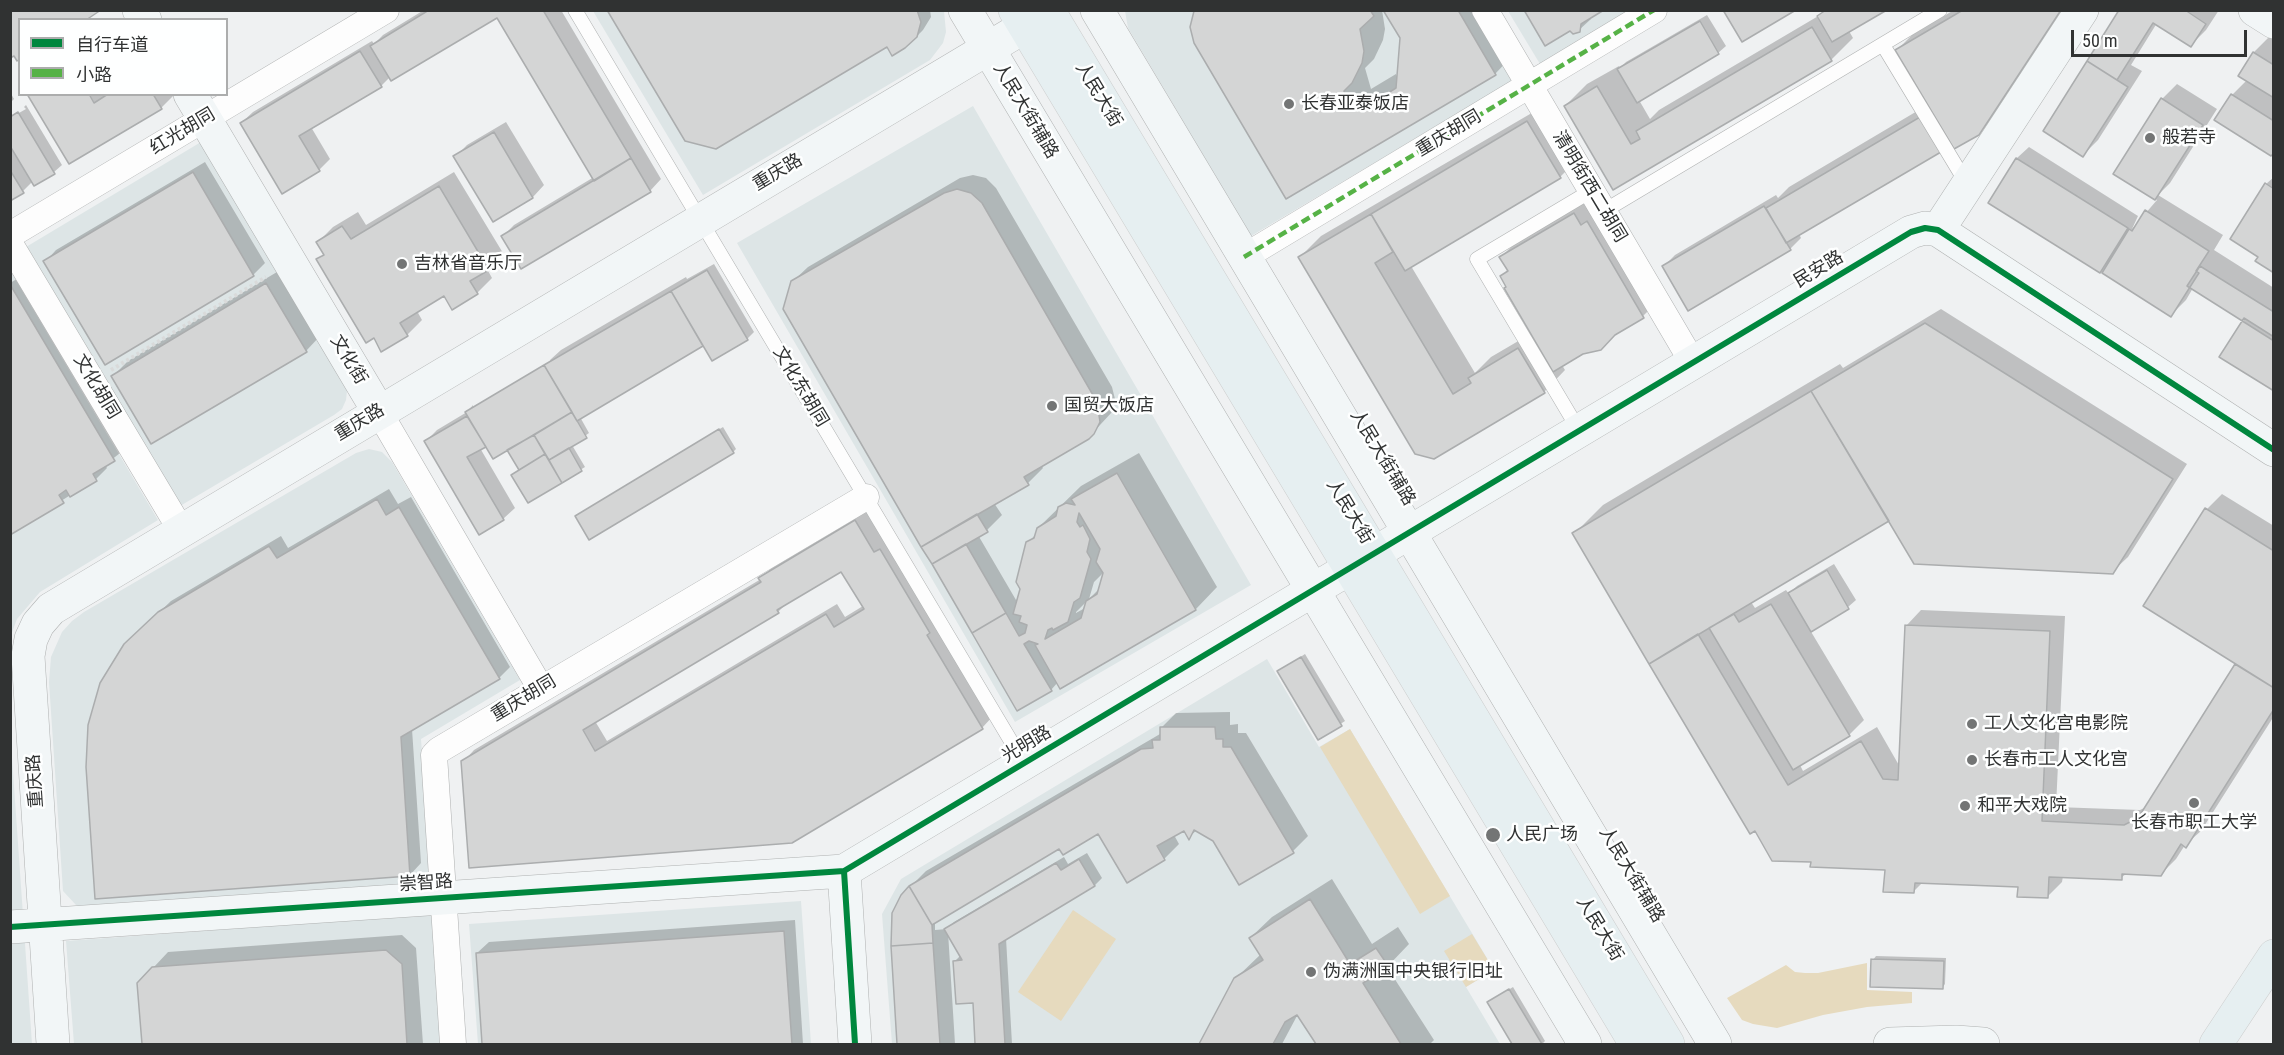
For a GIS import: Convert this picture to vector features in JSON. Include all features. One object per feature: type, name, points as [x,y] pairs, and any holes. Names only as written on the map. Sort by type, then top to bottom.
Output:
[{"type":"main road","name":"人民大街辅路","points":[[965,10],[1585,1044]]},
{"type":"main road","name":"人民大街辅路","points":[[1097,10],[1714,1040]]},
{"type":"main road","points":[[2082,10],[1938,230],[2274,450]]},
{"type":"main road","name":"重庆路","points":[[53,1044],[28,656],[31,639],[38,624],[51,609],[987,48],[1037,14]]},
{"type":"main road","name":"人民大街","points":[[1037,14],[1363,562],[1636,1044]]},
{"type":"main road","name":"文化街","points":[[197,107],[380,412]]},
{"type":"main road","name":"民安路","points":[[1363,562],[1911,232],[1924,228],[1938,230]]},
{"type":"main road","name":"人民大街","points":[[1363,562],[1668,1044]]},
{"type":"main road","name":"光明路","points":[[844,871],[1363,562]]},
{"type":"main road","points":[[844,871],[855,1044]]},
{"type":"main road","name":"崇智路","points":[[10,927],[844,871]]},
{"type":"main road","points":[[2216,1044],[2274,956]]},
{"type":"main road","points":[[1890,1044],[1956,1042],[1983,1044]]},
{"type":"street","name":"红光胡同","points":[[228,91],[386,10]]},
{"type":"street","name":"清明街西二胡同","points":[[1485,10],[1693,363]]},
{"type":"street","name":"重庆胡同","points":[[1244,256],[1654,10]]},
{"type":"street","name":"红光胡同","points":[[10,235],[197,107],[218,96]]},
{"type":"street","name":"文化胡同","points":[[10,244],[181,530]]},
{"type":"street","name":"文化街","points":[[380,412],[541,689]]},
{"type":"street","name":"重庆胡同","points":[[453,1044],[434,755],[541,689],[866,497]]},
{"type":"lane","name":"文化东胡同","points":[[575,10],[1024,763]]},
{"type":"lane","points":[[1580,432],[1477,259],[1598,201],[1883,45],[1940,10]]},
{"type":"lane","points":[[1883,45],[1967,185]]},
{"type":"path","points":[[92,381],[290,263]]},
{"type":"shaded area","points":[[593,11],[944,11],[946,32],[943,43],[930,60],[703,195]]},
{"type":"shaded area","name":"长春亚泰饭店","points":[[1125,11],[1473,11],[1514,80],[1251,236],[1128,28]]},
{"type":"shaded area","points":[[1508,11],[1630,11],[1540,64]]},
{"type":"shaded area","points":[[973,106],[1251,585],[1015,722],[737,243]]},
{"type":"shaded area","points":[[201,142],[345,383],[347,391],[342,409],[334,415],[180,506],[26,247]]},
{"type":"shaded area","points":[[11,272],[158,520],[40,592],[17,619],[11,635]]},
{"type":"shaded area","points":[[369,449],[382,452],[392,462],[520,680],[421,739],[431,882],[83,908],[76,905],[63,891],[49,682],[51,657],[62,632],[84,612],[356,453]]},
{"type":"shaded area","points":[[1267,659],[1319,747],[1350,729],[1494,970],[1466,987],[1500,1044],[892,1044],[882,914],[901,879]]},
{"type":"shaded area","points":[[1350,729],[1450,896],[1420,914],[1320,747]]},
{"type":"shaded area","points":[[11,743],[32,1044],[11,1044]]},
{"type":"shaded area","points":[[801,901],[811,1044],[478,1044],[469,924]]},
{"type":"shaded area","points":[[1073,910],[1116,939],[1061,1021],[1018,992]]},
{"type":"shaded area","points":[[433,914],[442,1044],[74,1044],[66,941]]},
{"type":"shaded area","points":[[1472,934],[1494,970],[1466,987],[1444,951]]},
{"type":"shaded area","points":[[1867,963],[1867,990],[1912,992],[1912,1003],[1867,1007],[1823,1015],[1777,1028],[1742,1020],[1727,998],[1786,965],[1795,972],[1818,973]]},
{"type":"building","points":[[10,10],[101,10],[89,18],[18,18],[18,60],[14,56],[10,58]]},
{"type":"building","points":[[429,10],[543,10],[631,158],[594,181],[497,18],[391,81],[370,46]]},
{"type":"building","points":[[607,10],[917,10],[921,22],[917,37],[905,48],[892,56],[887,47],[716,149],[685,141]]},
{"type":"building","name":"长春亚泰饭店","points":[[1370,10],[1374,16],[1360,29],[1364,51],[1362,63],[1352,83],[1344,91],[1349,109],[1374,95],[1377,100],[1396,88],[1400,38],[1383,10],[1458,10],[1496,75],[1286,199],[1194,43],[1190,27],[1194,11]]},
{"type":"building","points":[[1524,10],[1604,10],[1581,24],[1580,32],[1573,34],[1570,31],[1545,46]]},
{"type":"building","points":[[1723,10],[1796,10],[1742,42]]},
{"type":"building","points":[[1826,10],[1887,10],[1832,42],[1817,16]]},
{"type":"building","points":[[1963,10],[2061,10],[1979,135],[1954,149],[1895,50]]},
{"type":"building","points":[[2119,10],[2185,10],[2206,24],[2191,47],[2153,23],[2117,80],[2087,61]]},
{"type":"building","points":[[1700,21],[1719,54],[1637,103],[1617,69]]},
{"type":"building","points":[[1812,27],[1832,61],[1613,190],[1564,106],[1597,86],[1631,144],[1640,139],[1636,131]]},
{"type":"building","points":[[360,51],[382,87],[299,136],[320,171],[282,194],[240,123]]},
{"type":"building","points":[[2253,52],[2274,65],[2274,98],[2238,76]]},
{"type":"building","points":[[2087,61],[2128,87],[2083,157],[2043,131]]},
{"type":"building","points":[[2231,94],[2274,121],[2274,153],[2271,156],[2214,120]]},
{"type":"building","points":[[28,96],[90,96],[94,103],[105,96],[154,96],[162,109],[69,164]]},
{"type":"building","points":[[2161,98],[2203,125],[2155,200],[2113,174]]},
{"type":"building","points":[[18,112],[55,174],[34,186],[10,146],[10,117]]},
{"type":"building","points":[[1920,117],[1941,152],[1786,243],[1766,208]]},
{"type":"building","points":[[1527,121],[1561,178],[1405,271],[1371,214]]},
{"type":"building","points":[[494,132],[533,198],[493,222],[453,156]]},
{"type":"building","points":[[631,158],[651,192],[521,269],[501,236]]},
{"type":"building","points":[[2016,158],[2128,228],[2100,273],[1988,203]]},
{"type":"building","points":[[10,170],[24,193],[10,201]]},
{"type":"building","points":[[193,172],[254,276],[105,365],[43,261]]},
{"type":"building","points":[[2265,183],[2274,189],[2274,273],[2255,261],[2258,257],[2230,239]]},
{"type":"building","name":"吉林省音乐厅","points":[[439,186],[489,270],[470,281],[478,294],[452,310],[444,296],[400,323],[408,336],[381,352],[374,338],[366,343],[316,259],[324,255],[316,242],[342,226],[351,239]]},
{"type":"building","points":[[957,189],[971,193],[982,203],[1097,402],[1100,422],[1089,439],[1024,477],[1029,485],[921,547],[783,309],[791,281],[944,193]]},
{"type":"building","points":[[1764,206],[1791,250],[1688,311],[1662,266]]},
{"type":"building","points":[[2145,210],[2209,251],[2196,271],[2199,273],[2171,317],[2102,273],[2129,229],[2132,231]]},
{"type":"building","points":[[1574,213],[1581,225],[1587,221],[1644,318],[1615,335],[1601,350],[1583,354],[1553,372],[1504,288],[1506,287],[1500,276],[1508,271],[1499,257]]},
{"type":"building","points":[[1371,214],[1393,252],[1375,263],[1453,394],[1471,383],[1468,378],[1518,348],[1545,393],[1434,459],[1415,454],[1298,257]]},
{"type":"building","points":[[2200,266],[2274,312],[2274,341],[2187,286]]},
{"type":"building","points":[[707,270],[748,340],[712,361],[671,291]]},
{"type":"building","points":[[266,283],[307,352],[151,444],[111,376]]},
{"type":"building","points":[[11,286],[115,461],[93,474],[97,481],[70,497],[66,490],[59,495],[64,503],[10,535]]},
{"type":"building","points":[[671,291],[703,346],[577,421],[544,365]]},
{"type":"building","points":[[2244,318],[2274,337],[2274,391],[2219,357]]},
{"type":"building","points":[[1925,323],[2173,479],[2113,574],[1914,564],[1811,391]]},
{"type":"building","points":[[544,365],[572,412],[493,459],[465,412]]},
{"type":"building","points":[[1811,391],[1889,521],[1649,664],[1572,533]]},
{"type":"building","points":[[572,412],[587,438],[549,460],[534,435]]},
{"type":"building","points":[[467,416],[486,447],[467,457],[504,520],[479,535],[424,441]]},
{"type":"building","points":[[719,429],[734,453],[589,540],[575,516]]},
{"type":"building","points":[[534,435],[545,454],[519,470],[507,450]]},
{"type":"building","points":[[569,448],[582,471],[562,483],[549,460]]},
{"type":"building","points":[[545,454],[562,483],[528,503],[511,475]]},
{"type":"building","points":[[1117,473],[1196,610],[1060,689],[1035,645],[1038,644],[1029,641],[1024,644],[1052,691],[1017,711],[972,633],[1006,613],[1019,636],[1025,633],[1027,625],[1019,622],[1021,616],[1013,614],[1020,589],[1016,582],[1026,542],[1034,538],[1037,528],[1056,516],[1058,507],[1066,503],[1075,505],[1071,499]],"holes":[[[1079,513],[1100,549],[1096,562],[1103,573],[1097,594],[1086,601],[1081,618],[1045,639],[1048,630],[1052,628],[1053,630],[1068,622],[1074,602],[1080,598],[1091,559],[1087,552],[1090,539],[1083,525],[1080,527],[1077,522]]]},
{"type":"building","points":[[377,499],[386,515],[399,507],[500,679],[401,737],[410,876],[95,899],[86,767],[88,725],[100,683],[124,644],[158,612],[269,546],[277,558]]},
{"type":"building","points":[[2205,508],[2274,551],[2274,688],[2143,606]]},
{"type":"building","points":[[977,514],[988,532],[932,564],[921,547]]},
{"type":"building","points":[[855,520],[874,552],[880,549],[930,633],[927,635],[983,729],[792,843],[469,868],[461,761],[761,582],[758,578]],"holes":[[[841,572],[864,609],[834,627],[826,614],[595,751],[583,730],[779,613],[777,610]]]},
{"type":"building","points":[[966,544],[1006,613],[972,633],[932,564]]},
{"type":"building","points":[[1827,570],[1849,609],[1811,632],[1788,593]]},
{"type":"building","points":[[1771,604],[1850,736],[1793,770],[1709,628],[1734,614],[1739,622]]},
{"type":"building","name":"长春市工人文化宫","points":[[1905,625],[2050,631],[2042,821],[2124,825],[2138,818],[2235,664],[2274,688],[2274,709],[2186,848],[2181,844],[2161,876],[2122,874],[2122,880],[2049,877],[2048,898],[2017,897],[2018,887],[1915,883],[1914,893],[1883,892],[1885,870],[1810,867],[1811,862],[1772,861],[1755,831],[1750,834],[1649,664],[1698,634],[1788,785],[1861,741],[1883,779],[1898,780]]},
{"type":"building","points":[[1301,657],[1342,726],[1318,740],[1277,671]]},
{"type":"building","points":[[1160,727],[1215,727],[1216,739],[1223,739],[1223,747],[1231,747],[1294,853],[1239,885],[1213,841],[1194,830],[1189,840],[1184,831],[1157,846],[1165,860],[1127,883],[1098,834],[1063,855],[1059,849],[932,925],[909,886],[1141,749],[1153,748],[1152,740],[1160,740]]},
{"type":"building","points":[[1079,859],[1095,886],[999,944],[1005,1044],[975,1044],[973,1003],[956,1004],[953,961],[962,960],[944,929],[1056,863],[1061,870]]},
{"type":"building","points":[[909,886],[932,925],[933,943],[891,946],[892,913],[901,895]]},
{"type":"building","name":"伪满洲国中央银行旧址","points":[[1310,899],[1350,964],[1376,948],[1389,967],[1363,983],[1401,1044],[1316,1044],[1297,1015],[1285,1022],[1273,1044],[1199,1044],[1234,978],[1263,960],[1249,938]]},
{"type":"building","points":[[784,931],[792,1044],[482,1044],[476,953]]},
{"type":"building","points":[[933,943],[940,1044],[897,1044],[891,946]]},
{"type":"building","points":[[386,950],[402,964],[407,1044],[142,1044],[137,983],[152,967]]},
{"type":"building","points":[[1871,959],[1944,961],[1943,989],[1870,987]]},
{"type":"building","points":[[1509,989],[1542,1044],[1512,1044],[1487,1002]]},
{"type":"marked path","points":[[1244,257],[1654,10]]},
{"type":"cycle path","points":[[855,1044],[844,871],[1911,232],[1925,228],[1938,230],[2274,450]]},
{"type":"cycle path","points":[[10,927],[844,871]]},
{"type":"place","name":"长春亚泰饭店","points":[[1289,104]]},
{"type":"place","name":"般若寺","points":[[2150,138]]},
{"type":"place","name":"吉林省音乐厅","points":[[402,264]]},
{"type":"place","name":"国贸大饭店","points":[[1052,406]]},
{"type":"place","name":"工人文化宫电影院","points":[[1972,724]]},
{"type":"place","name":"长春市工人文化宫","points":[[1972,760]]},
{"type":"place","name":"长春市职工大学","points":[[2194,803]]},
{"type":"place","name":"和平大戏院","points":[[1965,806]]},
{"type":"place","name":"人民广场","points":[[1493,835]]},
{"type":"place","name":"伪满洲国中央银行旧址","points":[[1311,972]]}]
